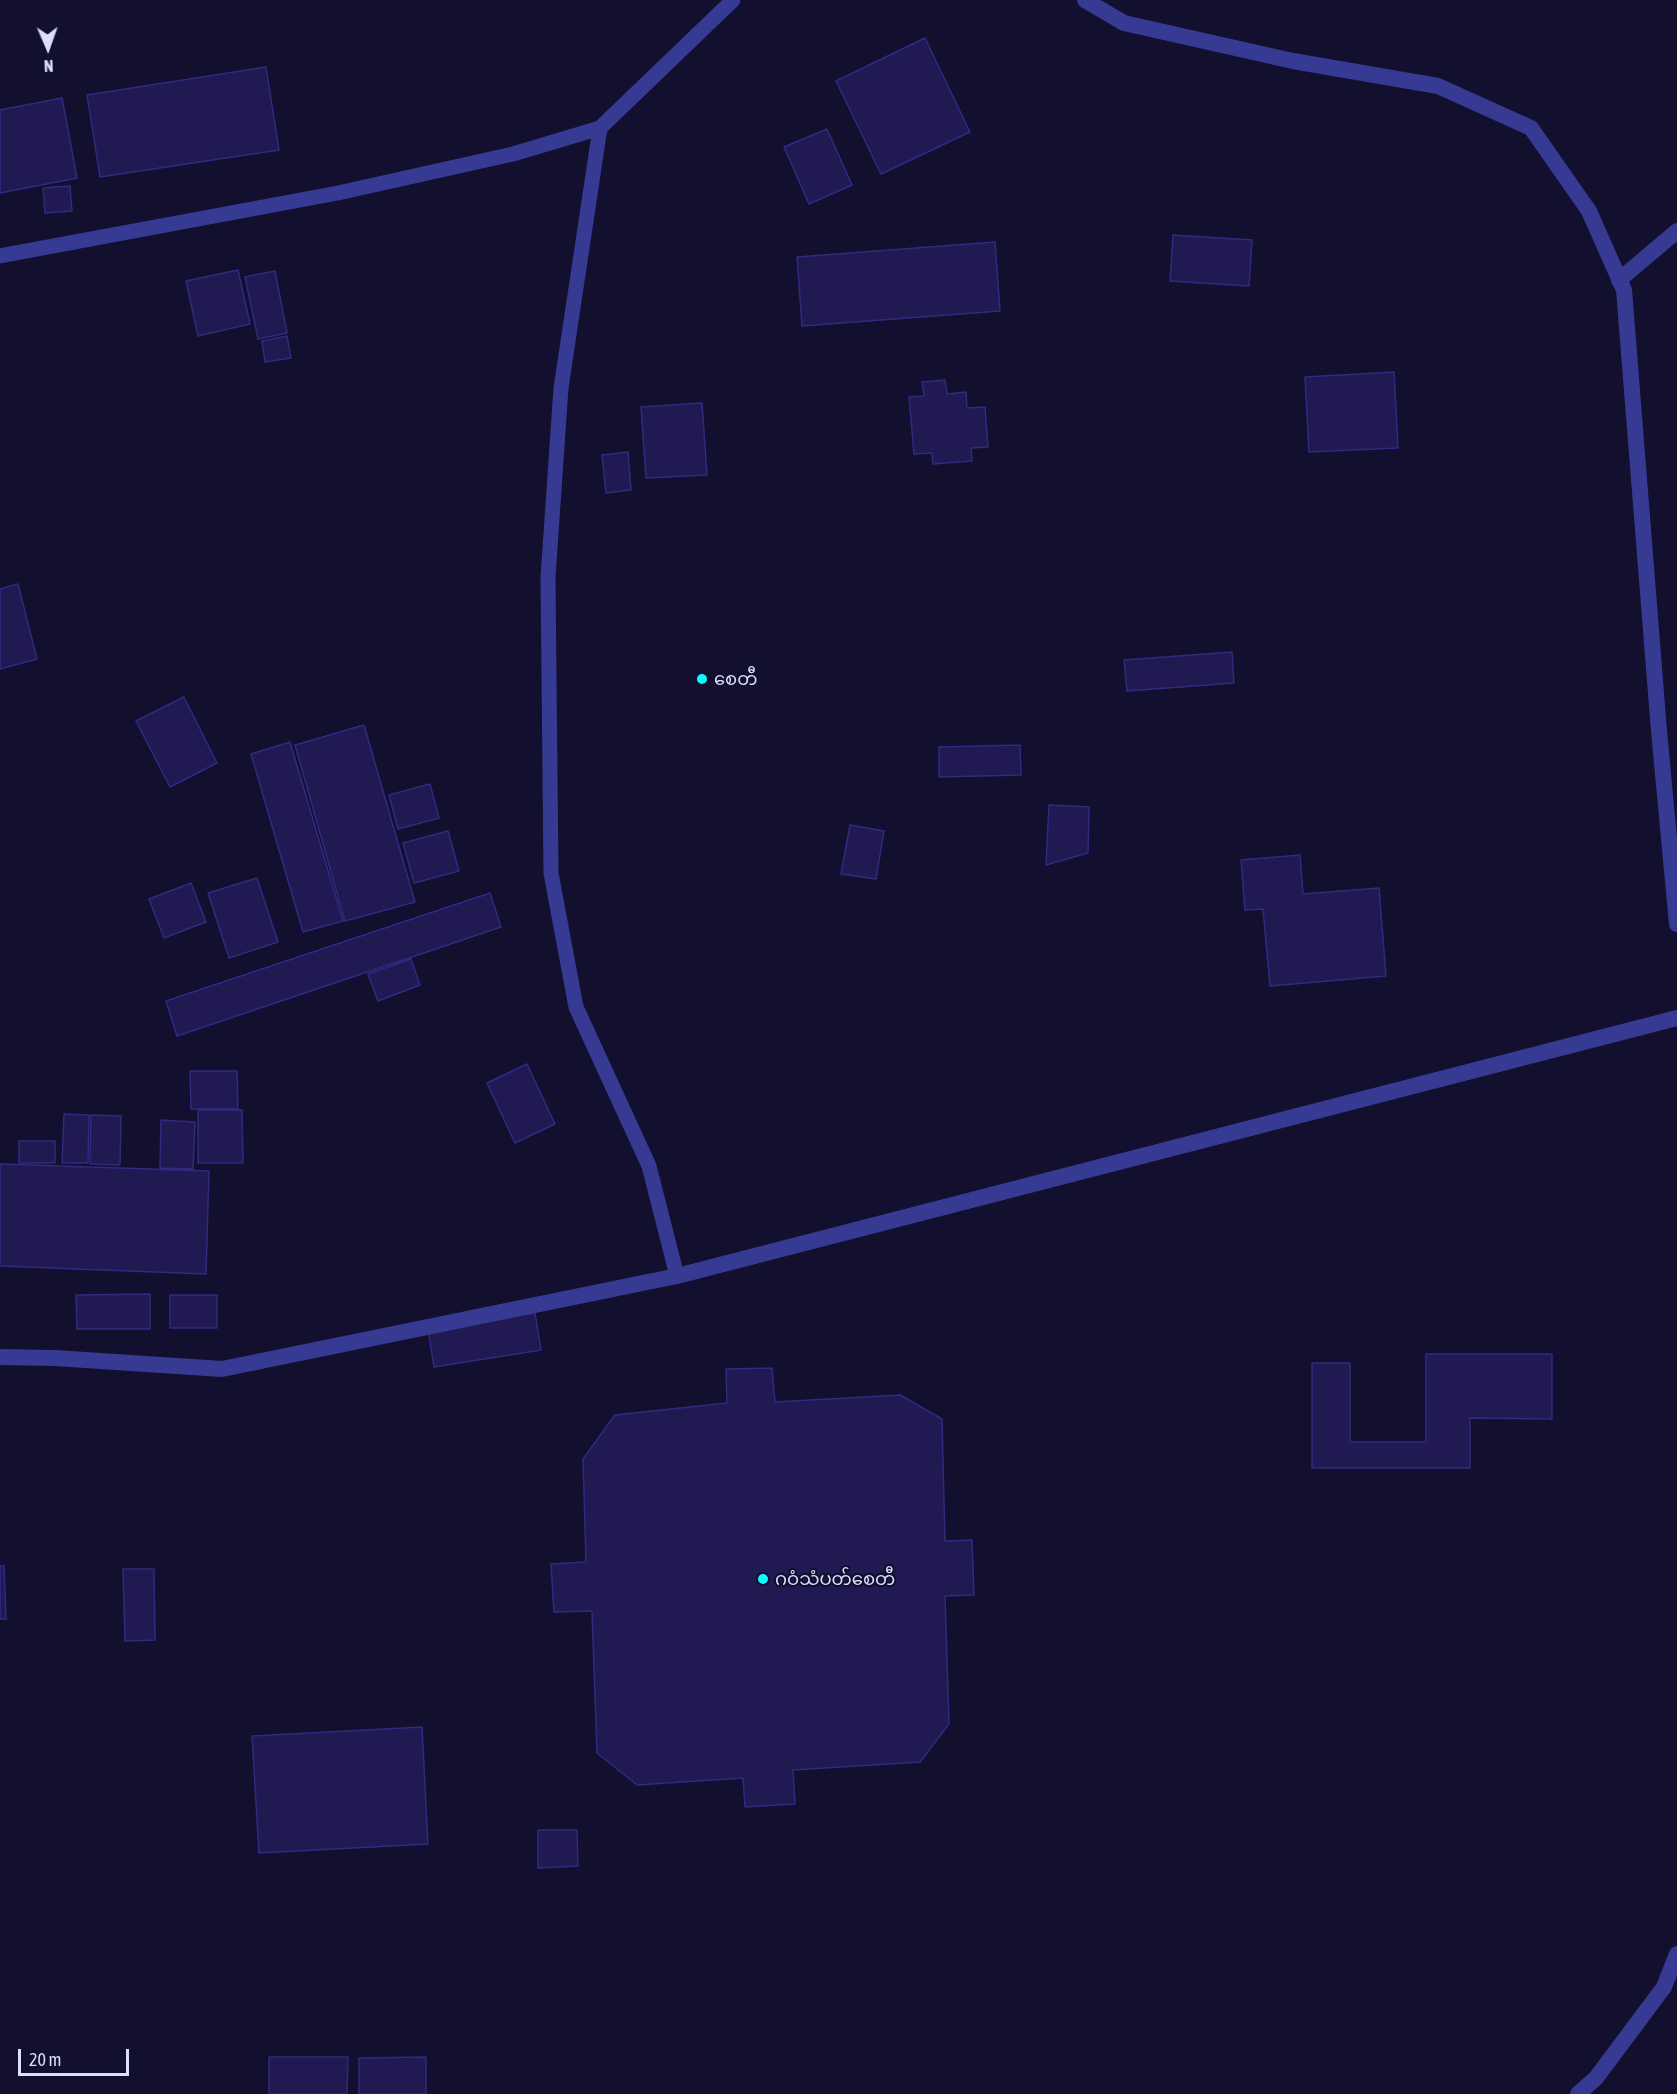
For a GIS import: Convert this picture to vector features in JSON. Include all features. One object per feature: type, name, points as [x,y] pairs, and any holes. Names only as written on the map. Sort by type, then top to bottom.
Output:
[{"type":"street","points":[[1085,0],[1124,23],[1293,61],[1438,86],[1531,128],[1589,211],[1624,290],[1659,731],[1677,924]]},
{"type":"street","points":[[1619,280],[1677,231]]},
{"type":"street","points":[[0,1357],[55,1358],[222,1369],[677,1276],[1677,1018]]},
{"type":"street","points":[[1578,2094],[1596,2078],[1664,1987],[1677,1954]]},
{"type":"lane","points":[[0,256],[338,193],[513,154],[600,129],[733,0]]},
{"type":"lane","points":[[600,129],[561,388],[549,553],[551,873],[576,1007],[649,1166],[677,1276]]},
{"type":"building","points":[[925,38],[970,132],[881,174],[836,81]]},
{"type":"building","points":[[266,67],[279,150],[100,177],[87,95]]},
{"type":"building","points":[[62,98],[77,178],[0,193],[0,110]]},
{"type":"building","points":[[827,129],[852,185],[809,204],[784,147]]},
{"type":"building","points":[[70,186],[72,211],[45,213],[43,188]]},
{"type":"building","points":[[1173,235],[1252,240],[1249,286],[1170,281]]},
{"type":"building","points":[[995,242],[1000,311],[802,326],[797,257]]},
{"type":"building","points":[[238,270],[250,324],[198,336],[186,281]]},
{"type":"building","points":[[275,271],[287,333],[258,339],[245,277]]},
{"type":"building","points":[[287,336],[291,358],[265,362],[262,341]]},
{"type":"building","points":[[1394,372],[1398,448],[1309,452],[1305,377]]},
{"type":"building","points":[[945,380],[947,394],[966,392],[967,408],[985,407],[988,447],[971,448],[972,461],[933,464],[932,453],[914,454],[909,397],[924,396],[922,382]]},
{"type":"building","points":[[702,403],[707,475],[646,478],[641,407]]},
{"type":"building","points":[[628,452],[631,490],[606,493],[602,455]]},
{"type":"building","points":[[18,584],[37,659],[0,669],[0,589]]},
{"type":"building","points":[[1232,652],[1234,683],[1127,691],[1124,660]]},
{"type":"building","points":[[184,697],[217,763],[170,787],[136,721]]},
{"type":"building","points":[[364,725],[415,902],[345,921],[295,745]]},
{"type":"building","points":[[290,742],[343,921],[303,932],[251,754]]},
{"type":"building","points":[[1020,745],[1021,775],[939,777],[939,747]]},
{"type":"building","points":[[430,784],[439,818],[398,829],[389,795]]},
{"type":"building","points":[[1049,805],[1089,807],[1088,853],[1046,865]]},
{"type":"building","points":[[850,825],[884,831],[876,879],[841,874]]},
{"type":"building","points":[[448,831],[459,871],[414,883],[403,843]]},
{"type":"building","points":[[1300,855],[1303,894],[1379,888],[1386,976],[1270,986],[1263,909],[1245,910],[1241,860]]},
{"type":"building","points":[[257,878],[278,942],[229,958],[208,893]]},
{"type":"building","points":[[191,883],[206,922],[164,938],[149,899]]},
{"type":"building","points":[[490,893],[501,927],[177,1036],[166,1001]]},
{"type":"building","points":[[411,959],[420,985],[378,1001],[368,974]]},
{"type":"building","points":[[527,1064],[555,1124],[515,1143],[487,1083]]},
{"type":"building","points":[[190,1071],[237,1071],[238,1109],[191,1109]]},
{"type":"building","points":[[198,1110],[242,1110],[243,1163],[198,1163]]},
{"type":"building","points":[[64,1114],[89,1115],[88,1163],[62,1163]]},
{"type":"building","points":[[91,1115],[121,1116],[120,1165],[90,1164]]},
{"type":"building","points":[[161,1120],[195,1122],[193,1169],[160,1168]]},
{"type":"building","points":[[19,1141],[55,1141],[55,1163],[19,1163]]},
{"type":"building","points":[[0,1164],[209,1171],[206,1274],[0,1266]]},
{"type":"building","points":[[150,1294],[150,1329],[77,1329],[76,1295]]},
{"type":"building","points":[[170,1295],[217,1295],[217,1328],[170,1328]]},
{"type":"building","points":[[535,1313],[541,1350],[434,1367],[428,1329]]},
{"type":"building","points":[[1426,1354],[1552,1354],[1552,1419],[1470,1418],[1470,1468],[1312,1468],[1312,1363],[1350,1363],[1350,1442],[1426,1442]]},
{"type":"building","name":"ဂဝံသံပတ်စေတီ","points":[[772,1368],[775,1402],[900,1395],[942,1419],[945,1541],[972,1540],[974,1595],[945,1596],[949,1724],[920,1762],[793,1770],[795,1804],[745,1807],[743,1778],[637,1785],[597,1753],[592,1611],[554,1612],[551,1564],[586,1562],[583,1459],[615,1415],[727,1403],[726,1369]]},
{"type":"building","points":[[0,1566],[4,1566],[6,1619],[0,1619]]},
{"type":"building","points":[[123,1569],[154,1569],[155,1640],[125,1641]]},
{"type":"building","points":[[422,1727],[428,1844],[259,1853],[252,1736]]},
{"type":"building","points":[[538,1830],[577,1830],[578,1866],[538,1868]]},
{"type":"building","points":[[269,2057],[348,2057],[347,2094],[269,2094]]},
{"type":"building","points":[[426,2057],[426,2094],[359,2094],[359,2058]]},
{"type":"place","name":"စေတီ","points":[[702,679]]},
{"type":"place","name":"ဂဝံသံပတ်စေတီ","points":[[763,1579]]}]
